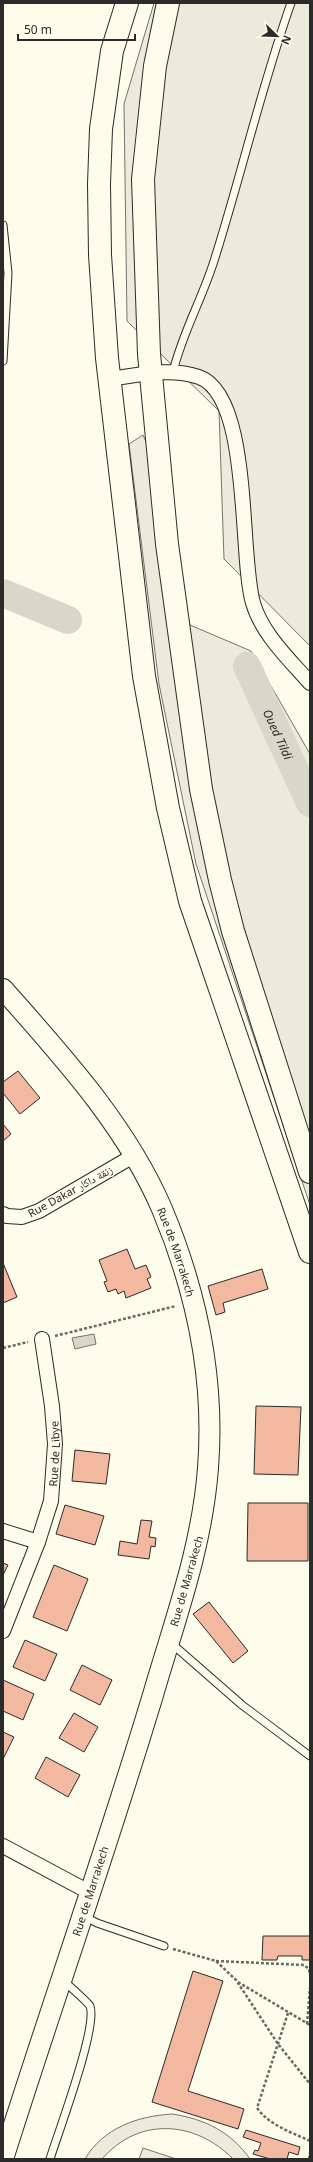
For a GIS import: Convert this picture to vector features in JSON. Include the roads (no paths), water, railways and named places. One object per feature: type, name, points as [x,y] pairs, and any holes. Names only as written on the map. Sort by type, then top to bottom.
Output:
[{"type":"highway","points":[[127,3],[112,51],[101,129],[99,184],[100,255],[109,379],[144,676],[168,808],[190,901],[310,1252]]},
{"type":"highway","points":[[168,3],[155,66],[143,179],[151,373],[167,544],[201,788],[220,880],[233,931],[310,1172]]},
{"type":"street","points":[[109,379],[151,373],[173,372],[200,378],[217,392],[231,420],[237,448],[248,578],[259,621],[310,684]]},
{"type":"street","name":"Rue de Marrakech","points":[[3,989],[77,1074],[135,1155],[161,1205],[179,1253],[194,1302],[205,1357],[209,1407],[208,1466],[201,1526],[192,1569],[132,1764],[89,1892],[62,1979],[9,2118],[3,2159]]},
{"type":"street","name":"Rue Dakar زنقة داكار","points":[[3,1214],[22,1218],[39,1211],[135,1155]]},
{"type":"street","name":"Rue de Libye","points":[[3,1631],[38,1542],[51,1501],[56,1444],[42,1339]]},
{"type":"street","points":[[3,1531],[38,1542]]},
{"type":"street","points":[[3,1846],[89,1892]]},
{"type":"lane","points":[[173,372],[178,349],[213,263],[291,3]]},
{"type":"lane","points":[[3,224],[8,273],[3,361]]},
{"type":"lane","points":[[169,1641],[242,1705],[310,1756]]},
{"type":"lane","points":[[83,1915],[98,1923],[164,1946]]},
{"type":"lane","points":[[50,2159],[92,2020],[90,2006],[62,1979]]},
{"type":"waterway","name":"Oued Tildi","points":[[3,593],[68,620]]},
{"type":"waterway","name":"Oued Tildi","points":[[247,666],[310,803]]}]
